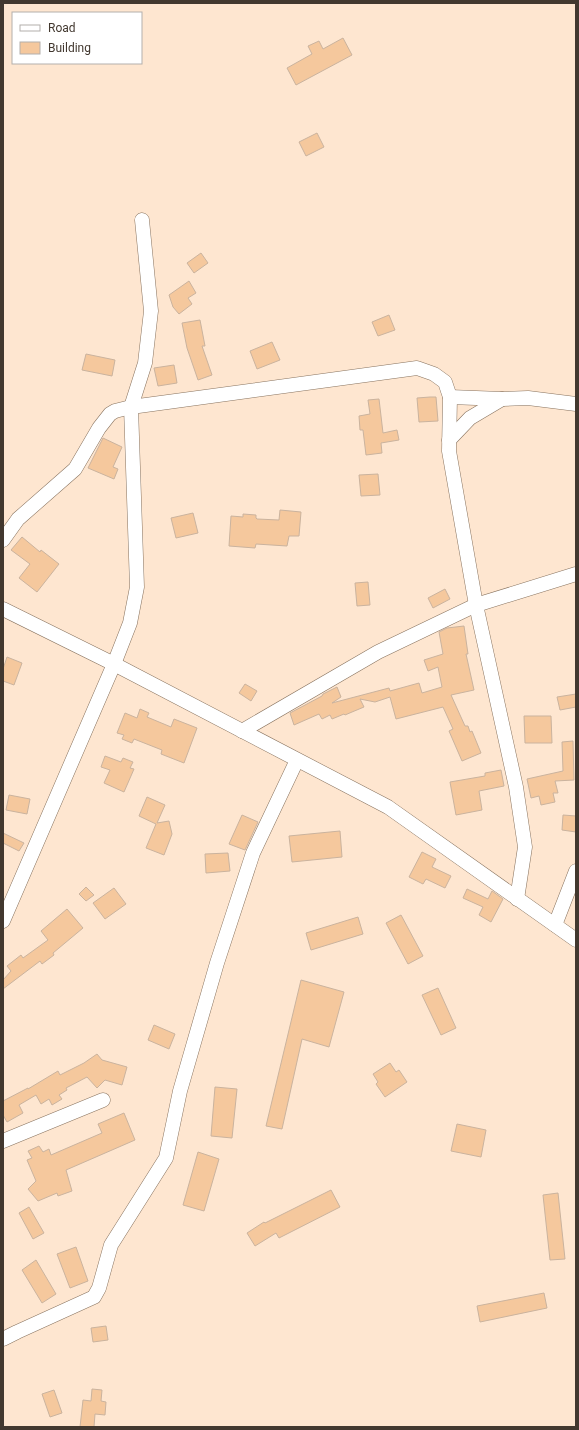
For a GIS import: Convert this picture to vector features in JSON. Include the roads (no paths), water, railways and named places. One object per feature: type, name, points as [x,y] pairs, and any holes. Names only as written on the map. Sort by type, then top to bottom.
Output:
[{"type":"street","points":[[3,921],[114,664],[130,623],[137,587],[132,407],[145,363],[151,311],[142,220]]},
{"type":"street","points":[[3,540],[18,520],[75,469],[100,428],[110,414],[115,411],[132,407],[417,368],[434,374],[445,382],[450,397],[449,451],[476,605],[516,787],[525,847],[517,898]]},
{"type":"street","points":[[450,397],[502,399],[528,398],[576,404]]},
{"type":"street","points":[[449,440],[470,418],[502,399]]},
{"type":"street","points":[[242,731],[378,652],[476,605],[576,574]]},
{"type":"street","points":[[3,609],[114,664],[388,807],[576,940]]},
{"type":"street","points":[[3,1339],[94,1297],[99,1288],[111,1245],[166,1158],[180,1091],[217,963],[252,853],[297,760]]},
{"type":"street","points":[[555,925],[576,871]]},
{"type":"street","points":[[3,1141],[103,1100]]}]
